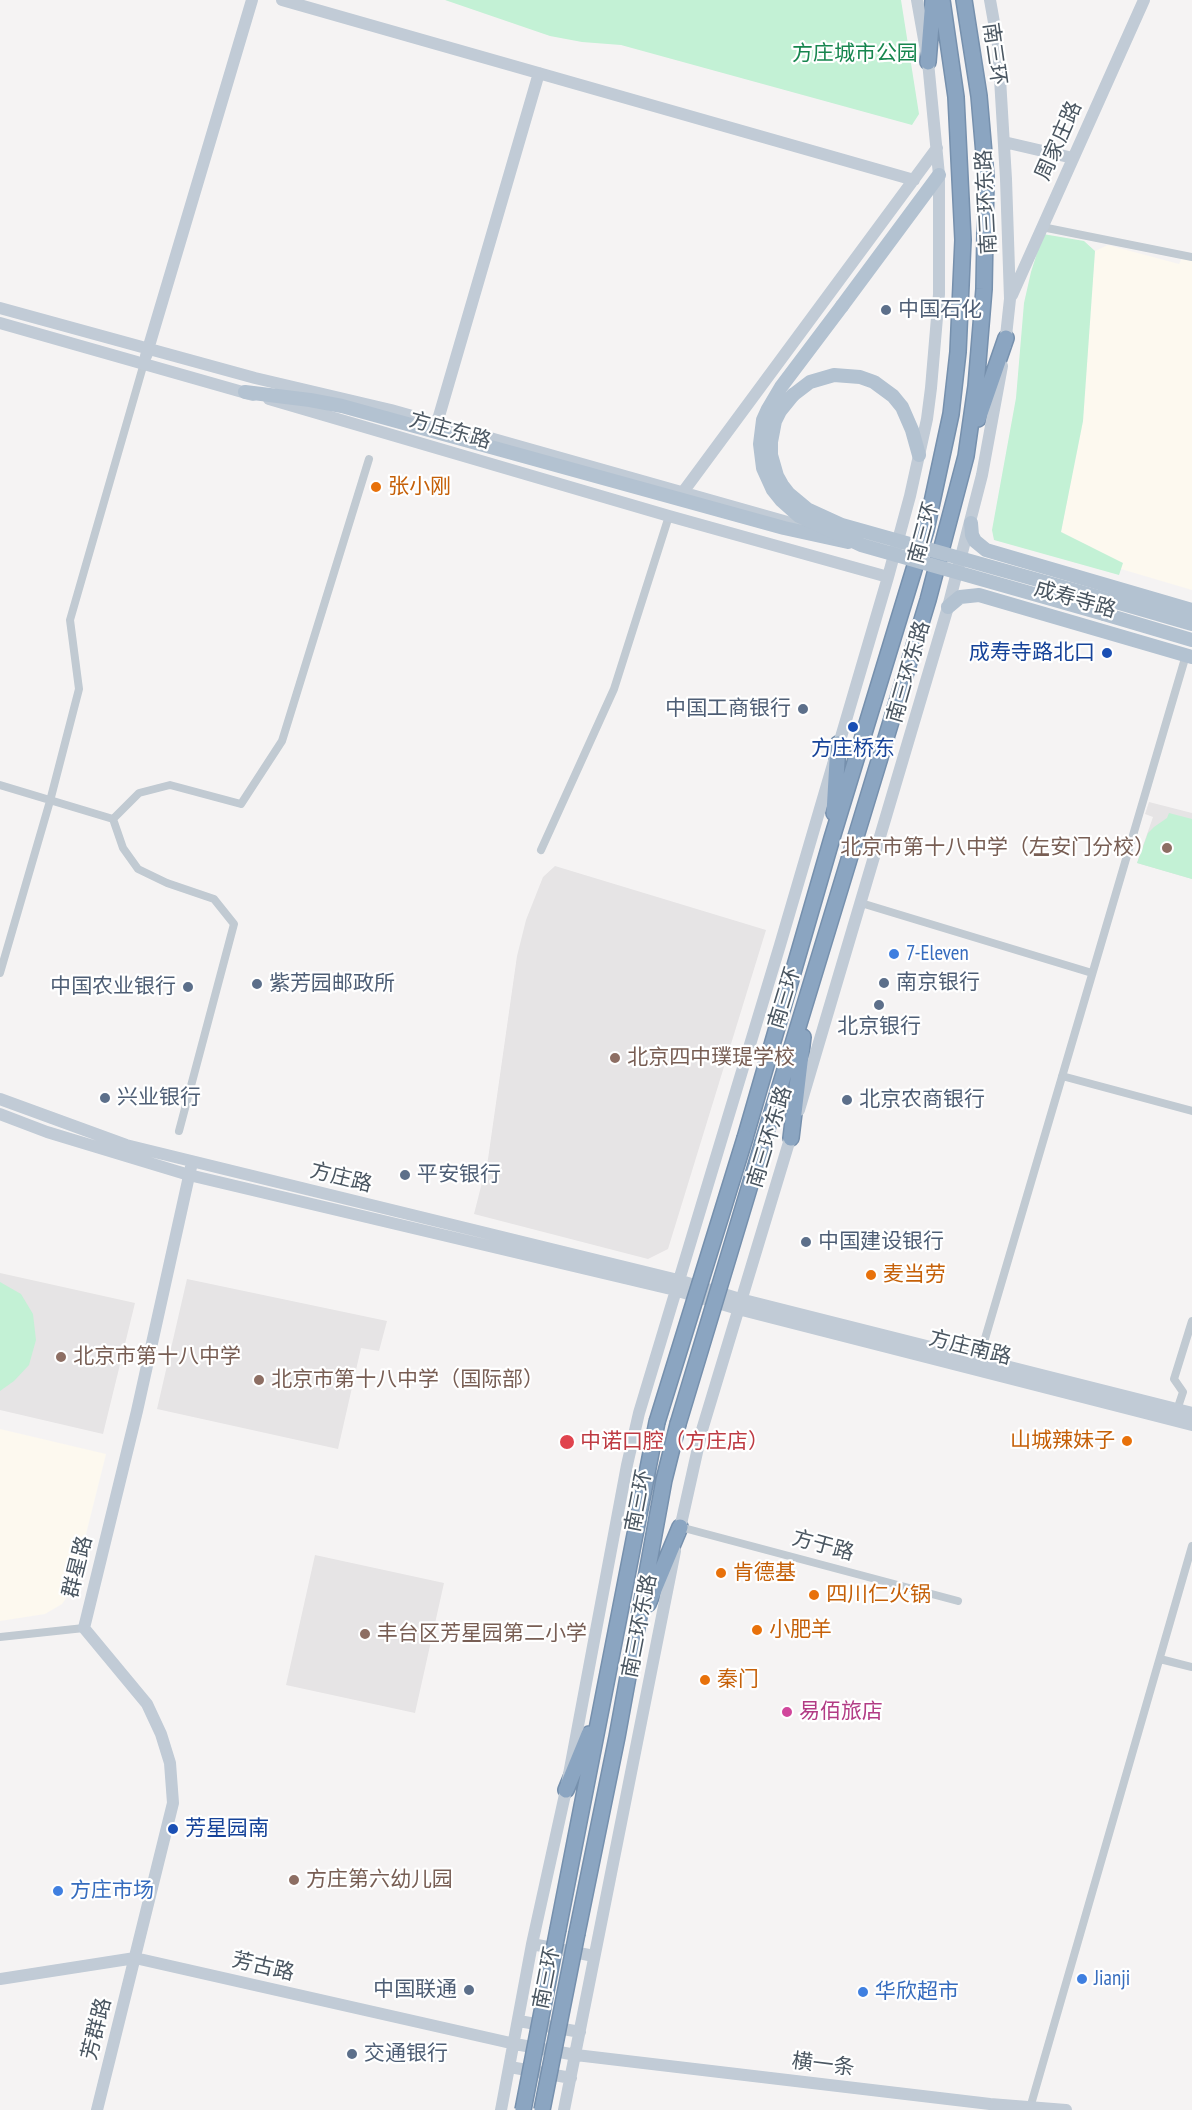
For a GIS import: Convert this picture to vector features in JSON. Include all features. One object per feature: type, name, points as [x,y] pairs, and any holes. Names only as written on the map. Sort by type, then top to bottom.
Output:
[{"type":"highway","points":[[928,62],[933,0]]},
{"type":"highway","name":"南三环","points":[[523,2110],[657,1422],[745,1138],[832,838],[926,530],[951,414],[958,352],[963,240],[956,97],[942,0]]},
{"type":"highway","name":"南三环","points":[[542,2110],[664,1480],[678,1424],[928,600],[966,456],[976,386],[983,300],[987,177],[979,96],[964,0]]},
{"type":"highway","points":[[966,456],[1006,338]]},
{"type":"highway","points":[[832,838],[838,744]]},
{"type":"highway","points":[[791,1138],[808,997]]},
{"type":"highway","points":[[636,1632],[680,1527]]},
{"type":"highway","points":[[566,1790],[602,1703]]},
{"type":"main road","points":[[861,545],[810,521],[789,508],[773,490],[763,468],[761,432],[768,409],[781,387],[939,175]]},
{"type":"main road","points":[[919,455],[902,406],[874,382],[860,377],[834,375],[810,382],[793,395],[780,411],[771,442],[771,455],[777,476],[789,494],[807,509],[842,525],[1192,624]]},
{"type":"main road","points":[[245,392],[342,406],[784,528],[861,545],[1192,640]]},
{"type":"main road","name":"成寿寺路","points":[[971,523],[975,541],[986,550],[1192,610]]},
{"type":"main road","points":[[1071,621],[1060,610],[1058,594],[1068,582],[1083,578]]},
{"type":"main road","name":"成寿寺路","points":[[948,607],[960,597],[979,595],[1189,656]]},
{"type":"street","points":[[0,974],[50,801],[79,689],[70,620],[252,0]]},
{"type":"street","points":[[282,0],[914,180]]},
{"type":"street","name":"南三环东路","points":[[501,2110],[532,1944],[566,1790],[627,1465],[639,1413],[888,577],[919,455],[931,388],[939,294],[939,175],[928,62],[917,0]]},
{"type":"street","name":"南三环东路","points":[[564,2110],[680,1527],[702,1430],[948,607],[971,523],[991,433],[1010,299],[998,45],[990,0]]},
{"type":"street","name":"周家庄路","points":[[1010,299],[1144,0]]},
{"type":"street","points":[[437,423],[539,73]]},
{"type":"street","points":[[1004,142],[1073,158]]},
{"type":"street","points":[[683,492],[938,148]]},
{"type":"street","points":[[1042,227],[1192,257]]},
{"type":"street","points":[[0,309],[255,378],[391,410],[895,552]]},
{"type":"street","name":"方庄东路","points":[[0,323],[888,577]]},
{"type":"street","points":[[112,819],[140,793],[170,785],[241,804],[282,741],[369,459]]},
{"type":"street","points":[[541,850],[614,689],[669,516]]},
{"type":"street","points":[[979,1359],[1092,973],[1189,656]]},
{"type":"street","points":[[0,785],[112,819]]},
{"type":"street","points":[[112,819],[123,848],[138,869],[214,899],[234,924],[179,1131]]},
{"type":"street","points":[[861,903],[1092,973]]},
{"type":"street","points":[[1062,1077],[1192,1111]]},
{"type":"street","name":"方庄路","points":[[0,1099],[126,1145],[677,1285]]},
{"type":"street","name":"方庄路","points":[[0,1114],[47,1132],[189,1175],[677,1285]]},
{"type":"street","name":"群星路","points":[[135,1958],[172,1803],[170,1763],[161,1734],[147,1704],[84,1628],[193,1162]]},
{"type":"street","points":[[677,1285],[739,1304]]},
{"type":"street","name":"方庄南路","points":[[739,1304],[979,1359],[1192,1413]]},
{"type":"street","name":"方庄南路","points":[[739,1304],[1192,1425]]},
{"type":"street","points":[[1177,1410],[1183,1392],[1174,1379],[1192,1321]]},
{"type":"street","name":"方于路","points":[[680,1527],[957,1600]]},
{"type":"street","points":[[1030,2108],[1192,1546]]},
{"type":"street","points":[[0,1637],[84,1628]]},
{"type":"street","points":[[1160,1659],[1192,1667]]},
{"type":"street","points":[[532,1944],[594,1956]]},
{"type":"street","name":"芳古路","points":[[0,1979],[135,1958],[515,2044],[576,2055]]},
{"type":"street","name":"芳群路","points":[[98,2110],[135,1958]]},
{"type":"street","points":[[519,2021],[580,2032]]},
{"type":"street","name":"横一条","points":[[576,2055],[990,2107],[1066,2110]]},
{"type":"street","points":[[510,2067],[571,2078]]},
{"type":"shaded area","points":[[1108,245],[1179,264],[1182,258],[1192,261],[1192,590],[1121,569],[1122,563],[1061,532],[1083,421],[1095,251]]},
{"type":"shaded area","name":"北京市第十八中学（左安门分校）","points":[[1149,802],[1192,813],[1192,879],[1137,863],[1153,817],[1145,814]]},
{"type":"shaded area","name":"北京四中璞瑅学校","points":[[555,866],[766,930],[668,1249],[648,1259],[474,1214],[488,1159],[517,956],[526,920],[543,877]]},
{"type":"shaded area","name":"北京市第十八中学","points":[[0,1273],[135,1303],[103,1434],[0,1410]]},
{"type":"shaded area","name":"北京市第十八中学（国际部）","points":[[187,1279],[387,1321],[379,1351],[361,1348],[338,1449],[157,1409]]},
{"type":"shaded area","points":[[0,1429],[106,1454],[72,1590],[62,1604],[45,1614],[0,1621]]},
{"type":"shaded area","name":"丰台区芳星园第二小学","points":[[315,1555],[444,1583],[415,1713],[286,1685]]},
{"type":"green space","name":"方庄城市公园","points":[[445,0],[901,0],[919,114],[912,125],[621,45],[582,42],[550,36]]},
{"type":"green space","points":[[1043,234],[1084,241],[1095,251],[1083,421],[1061,532],[1123,563],[1119,575],[994,540],[992,530],[1016,398],[1024,303]]},
{"type":"green space","name":"北京市第十八中学（左安门分校）","points":[[1169,813],[1192,819],[1192,879],[1137,863],[1148,833],[1167,818]]},
{"type":"green space","points":[[0,1282],[21,1294],[33,1314],[36,1340],[29,1365],[14,1381],[0,1391]]},
{"type":"place","name":"中国石化","points":[[886,310]]},
{"type":"place","name":"张小刚","points":[[376,487]]},
{"type":"place","name":"成寿寺路北口","points":[[1107,653]]},
{"type":"place","name":"中国工商银行","points":[[803,709]]},
{"type":"place","name":"方庄桥东","points":[[853,727]]},
{"type":"place","name":"北京市第十八中学（左安门分校）","points":[[1167,848]]},
{"type":"place","name":"7-Eleven","points":[[894,954]]},
{"type":"place","name":"南京银行","points":[[884,983]]},
{"type":"place","name":"紫芳园邮政所","points":[[257,984]]},
{"type":"place","name":"中国农业银行","points":[[188,987]]},
{"type":"place","name":"北京银行","points":[[879,1005]]},
{"type":"place","name":"北京四中璞瑅学校","points":[[615,1058]]},
{"type":"place","name":"兴业银行","points":[[105,1098]]},
{"type":"place","name":"北京农商银行","points":[[847,1100]]},
{"type":"place","name":"平安银行","points":[[405,1175]]},
{"type":"place","name":"中国建设银行","points":[[806,1242]]},
{"type":"place","name":"麦当劳","points":[[871,1275]]},
{"type":"place","name":"北京市第十八中学","points":[[61,1357]]},
{"type":"place","name":"北京市第十八中学（国际部）","points":[[259,1380]]},
{"type":"place","name":"山城辣妹子","points":[[1127,1441]]},
{"type":"place","name":"中诺口腔（方庄店）","points":[[567,1442]]},
{"type":"place","name":"肯德基","points":[[721,1573]]},
{"type":"place","name":"四川仁火锅","points":[[814,1595]]},
{"type":"place","name":"小肥羊","points":[[757,1630]]},
{"type":"place","name":"丰台区芳星园第二小学","points":[[365,1634]]},
{"type":"place","name":"秦门","points":[[705,1680]]},
{"type":"place","name":"易佰旅店","points":[[787,1712]]},
{"type":"place","name":"芳星园南","points":[[173,1829]]},
{"type":"place","name":"方庄第六幼儿园","points":[[294,1880]]},
{"type":"place","name":"方庄市场","points":[[58,1891]]},
{"type":"place","name":"Jianji","points":[[1082,1979]]},
{"type":"place","name":"中国联通","points":[[469,1990]]},
{"type":"place","name":"华欣超市","points":[[863,1992]]},
{"type":"place","name":"交通银行","points":[[352,2054]]}]
